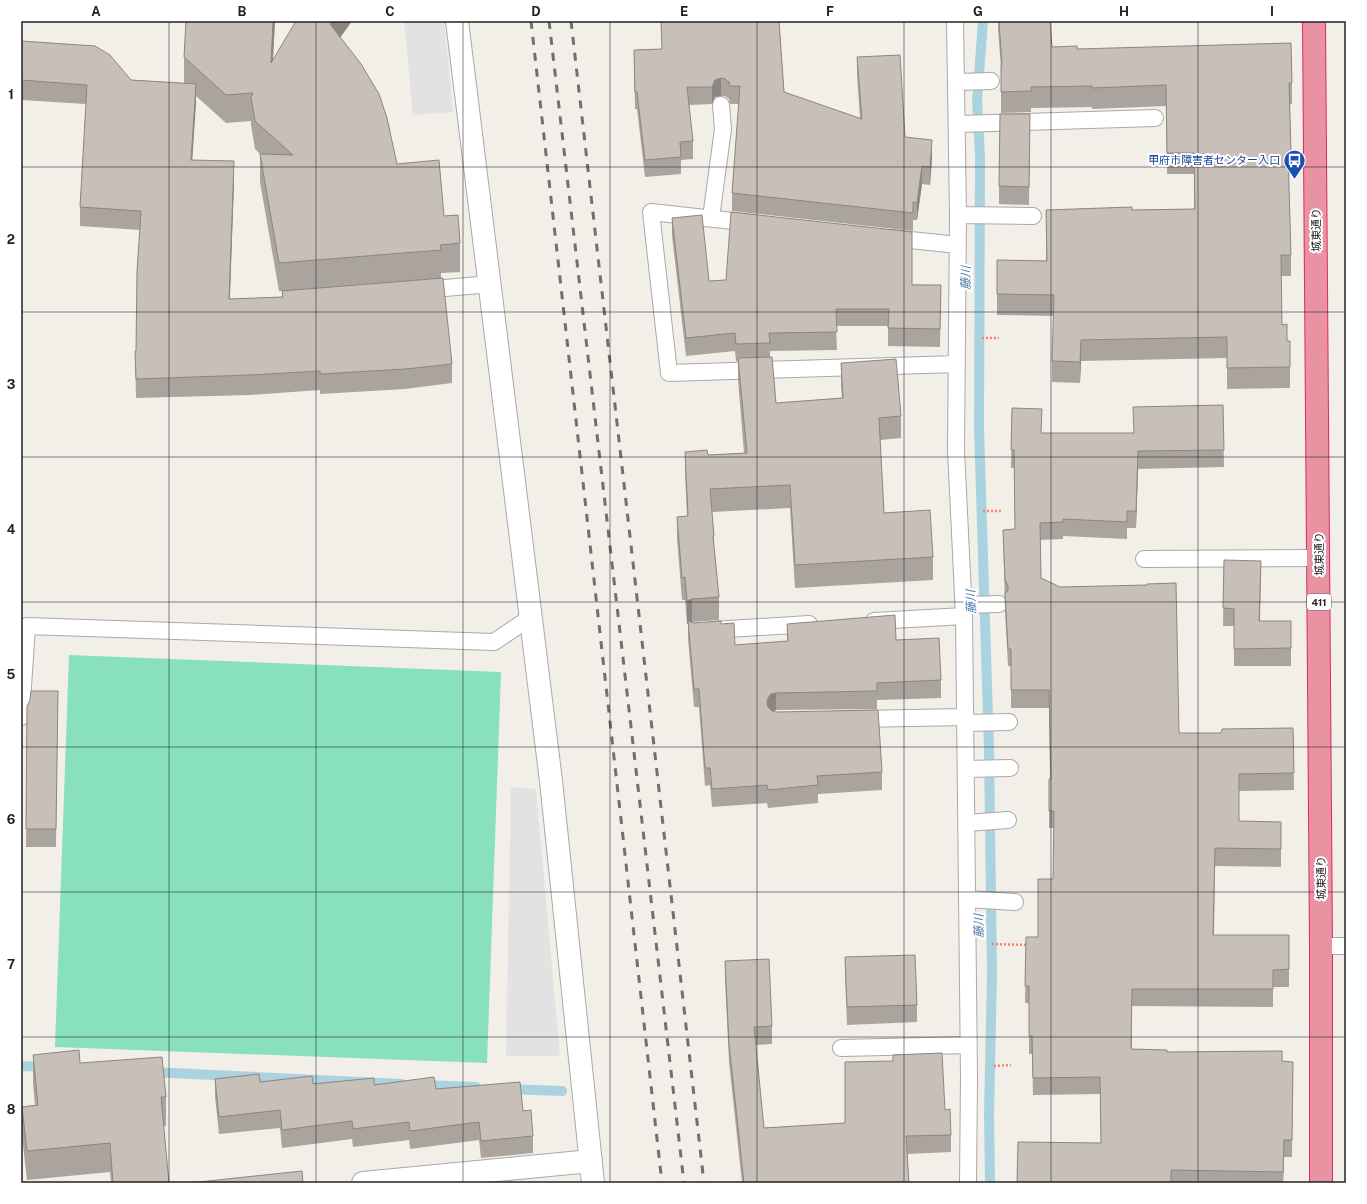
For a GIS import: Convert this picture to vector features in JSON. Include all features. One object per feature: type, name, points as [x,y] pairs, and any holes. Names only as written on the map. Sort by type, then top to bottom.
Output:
[{"type":"highway","name":"城東通り","points":[[1314,21],[1322,946],[1322,1183]]},
{"type":"street","points":[[457,21],[491,284],[551,781],[593,1183]]},
{"type":"street","points":[[363,1183],[591,1161]]},
{"type":"lane","points":[[955,21],[962,82],[958,124],[962,215],[958,245],[956,450],[967,609],[973,900],[969,1045],[968,1183]]},
{"type":"lane","points":[[962,82],[991,81]]},
{"type":"lane","points":[[711,218],[723,129],[721,105]]},
{"type":"lane","points":[[958,124],[1155,118]]},
{"type":"lane","points":[[765,224],[651,212],[669,372],[958,364]]},
{"type":"lane","points":[[962,215],[1033,216]]},
{"type":"lane","points":[[873,236],[958,245]]},
{"type":"lane","points":[[403,291],[491,284]]},
{"type":"lane","points":[[1144,559],[1319,558]]},
{"type":"lane","points":[[856,622],[999,604]]},
{"type":"lane","points":[[21,717],[27,626],[494,642],[531,617]]},
{"type":"lane","points":[[700,630],[825,624]]},
{"type":"lane","points":[[847,719],[1010,722]]},
{"type":"lane","points":[[971,768],[1010,768]]},
{"type":"lane","points":[[972,822],[1008,820]]},
{"type":"lane","points":[[973,900],[1015,902]]},
{"type":"lane","points":[[1322,946],[1346,946]]},
{"type":"lane","points":[[841,1048],[969,1045]]},
{"type":"path","points":[[1007,944],[1031,944]]},
{"type":"green space","points":[[69,655],[501,672],[487,1063],[55,1047]]},
{"type":"shaded area","points":[[404,21],[444,21],[453,112],[413,115]]},
{"type":"shaded area","points":[[511,787],[536,789],[560,1056],[506,1056]]},
{"type":"building","points":[[186,21],[273,21],[271,63],[296,21],[332,21],[330,24],[361,64],[379,94],[387,118],[397,164],[439,160],[444,216],[458,215],[460,243],[440,245],[441,250],[279,263],[260,154],[293,155],[255,121],[251,97],[253,93],[226,95],[184,57]]},
{"type":"building","points":[[661,21],[779,21],[784,92],[862,119],[857,57],[900,55],[905,137],[932,140],[930,167],[922,166],[917,203],[913,202],[913,213],[732,193],[740,86],[730,86],[729,82],[721,78],[715,80],[712,87],[687,87],[693,141],[680,142],[681,157],[645,160],[637,92],[635,92],[634,50],[662,49]]},
{"type":"building","points":[[999,21],[1050,21],[1052,47],[1077,46],[1077,49],[1291,43],[1292,83],[1289,83],[1291,152],[1288,152],[1291,255],[1281,255],[1282,325],[1287,324],[1287,341],[1290,341],[1290,367],[1227,368],[1227,337],[1081,340],[1080,362],[1052,361],[1054,295],[997,294],[997,260],[1047,261],[1046,210],[1132,207],[1132,210],[1195,209],[1194,153],[1167,153],[1166,85],[1092,88],[1092,86],[1031,87],[1031,91],[1001,92],[1002,65]]},
{"type":"building","points":[[21,41],[95,46],[110,55],[131,80],[196,84],[191,160],[234,161],[229,299],[283,297],[282,291],[443,278],[452,364],[405,369],[320,374],[320,371],[136,379],[135,351],[137,272],[141,211],[80,207],[87,85],[21,80]]},
{"type":"building","points":[[1000,114],[1030,114],[1029,187],[999,186]]},
{"type":"building","points":[[731,212],[912,232],[912,285],[941,285],[940,329],[888,328],[889,309],[836,309],[837,332],[769,333],[770,343],[736,344],[735,333],[686,338],[672,218],[702,215],[709,281],[726,280]]},
{"type":"building","points":[[772,357],[776,403],[843,398],[841,363],[896,359],[901,416],[879,418],[884,513],[930,510],[933,557],[795,565],[790,485],[710,489],[719,597],[692,599],[687,601],[685,577],[682,578],[677,517],[688,516],[685,452],[707,450],[708,455],[747,453],[738,358]]},
{"type":"building","points":[[1223,405],[1224,450],[1138,451],[1136,511],[1127,511],[1127,522],[1063,519],[1063,522],[1040,523],[1041,578],[1060,587],[1176,583],[1179,733],[1221,733],[1222,729],[1293,728],[1294,773],[1239,774],[1239,821],[1281,822],[1281,849],[1215,848],[1213,935],[1289,935],[1289,969],[1273,970],[1273,989],[1132,989],[1131,1049],[1167,1050],[1167,1052],[1282,1051],[1282,1061],[1293,1062],[1292,1140],[1284,1140],[1283,1172],[1171,1170],[1171,1183],[1017,1183],[1018,1142],[1101,1143],[1100,1077],[1033,1078],[1032,1036],[1029,1036],[1029,986],[1025,986],[1026,937],[1038,937],[1038,879],[1053,879],[1054,811],[1049,811],[1049,779],[1051,779],[1049,690],[1011,690],[1011,649],[1008,649],[1005,593],[1008,591],[1008,586],[1005,579],[1003,530],[1015,529],[1014,450],[1011,450],[1012,408],[1042,409],[1041,433],[1134,433],[1133,407]]},
{"type":"building","points":[[1224,560],[1261,561],[1259,621],[1291,621],[1291,648],[1234,649],[1234,609],[1223,608]]},
{"type":"building","points":[[895,615],[896,640],[939,638],[941,680],[877,683],[877,691],[776,693],[771,694],[767,703],[768,707],[772,711],[776,712],[878,710],[882,772],[817,776],[818,785],[768,790],[767,785],[712,789],[710,768],[705,768],[699,689],[694,689],[688,621],[694,623],[721,621],[721,624],[734,623],[735,645],[788,641],[787,624]]},
{"type":"building","points":[[31,691],[58,691],[56,829],[26,829],[27,706],[30,700]]},
{"type":"building","points":[[915,955],[917,1005],[847,1007],[845,957]]},
{"type":"building","points":[[769,959],[772,1026],[754,1027],[764,1128],[845,1123],[845,1062],[893,1061],[893,1055],[942,1053],[945,1110],[950,1109],[951,1135],[906,1136],[909,1183],[744,1183],[729,1044],[725,961]]},
{"type":"building","points":[[79,1050],[80,1063],[162,1057],[166,1097],[161,1097],[169,1183],[113,1183],[110,1143],[27,1151],[22,1107],[38,1105],[33,1055]]},
{"type":"building","points":[[259,1074],[260,1082],[312,1076],[313,1084],[374,1078],[374,1085],[434,1077],[436,1089],[520,1082],[523,1111],[531,1110],[533,1136],[481,1141],[479,1122],[410,1131],[409,1122],[353,1129],[352,1121],[282,1130],[280,1110],[219,1117],[215,1079]]},
{"type":"building","points":[[302,1171],[303,1183],[189,1183]]},
{"type":"waterway","name":"藤川","points":[[983,21],[977,101],[980,156],[979,428],[989,750],[992,972],[989,1115],[990,1183]]},
{"type":"waterway","points":[[22,1066],[46,1067]]},
{"type":"waterway","points":[[150,1072],[402,1084]]},
{"type":"waterway","points":[[422,1085],[476,1087]]},
{"type":"waterway","points":[[508,1089],[562,1091]]},
{"type":"railway","points":[[531,21],[662,1183]]},
{"type":"railway","points":[[549,21],[684,1183]]},
{"type":"railway","points":[[571,21],[704,1183]]},
{"type":"place","name":"甲府市障害者センター入口","points":[[1295,180]]}]
